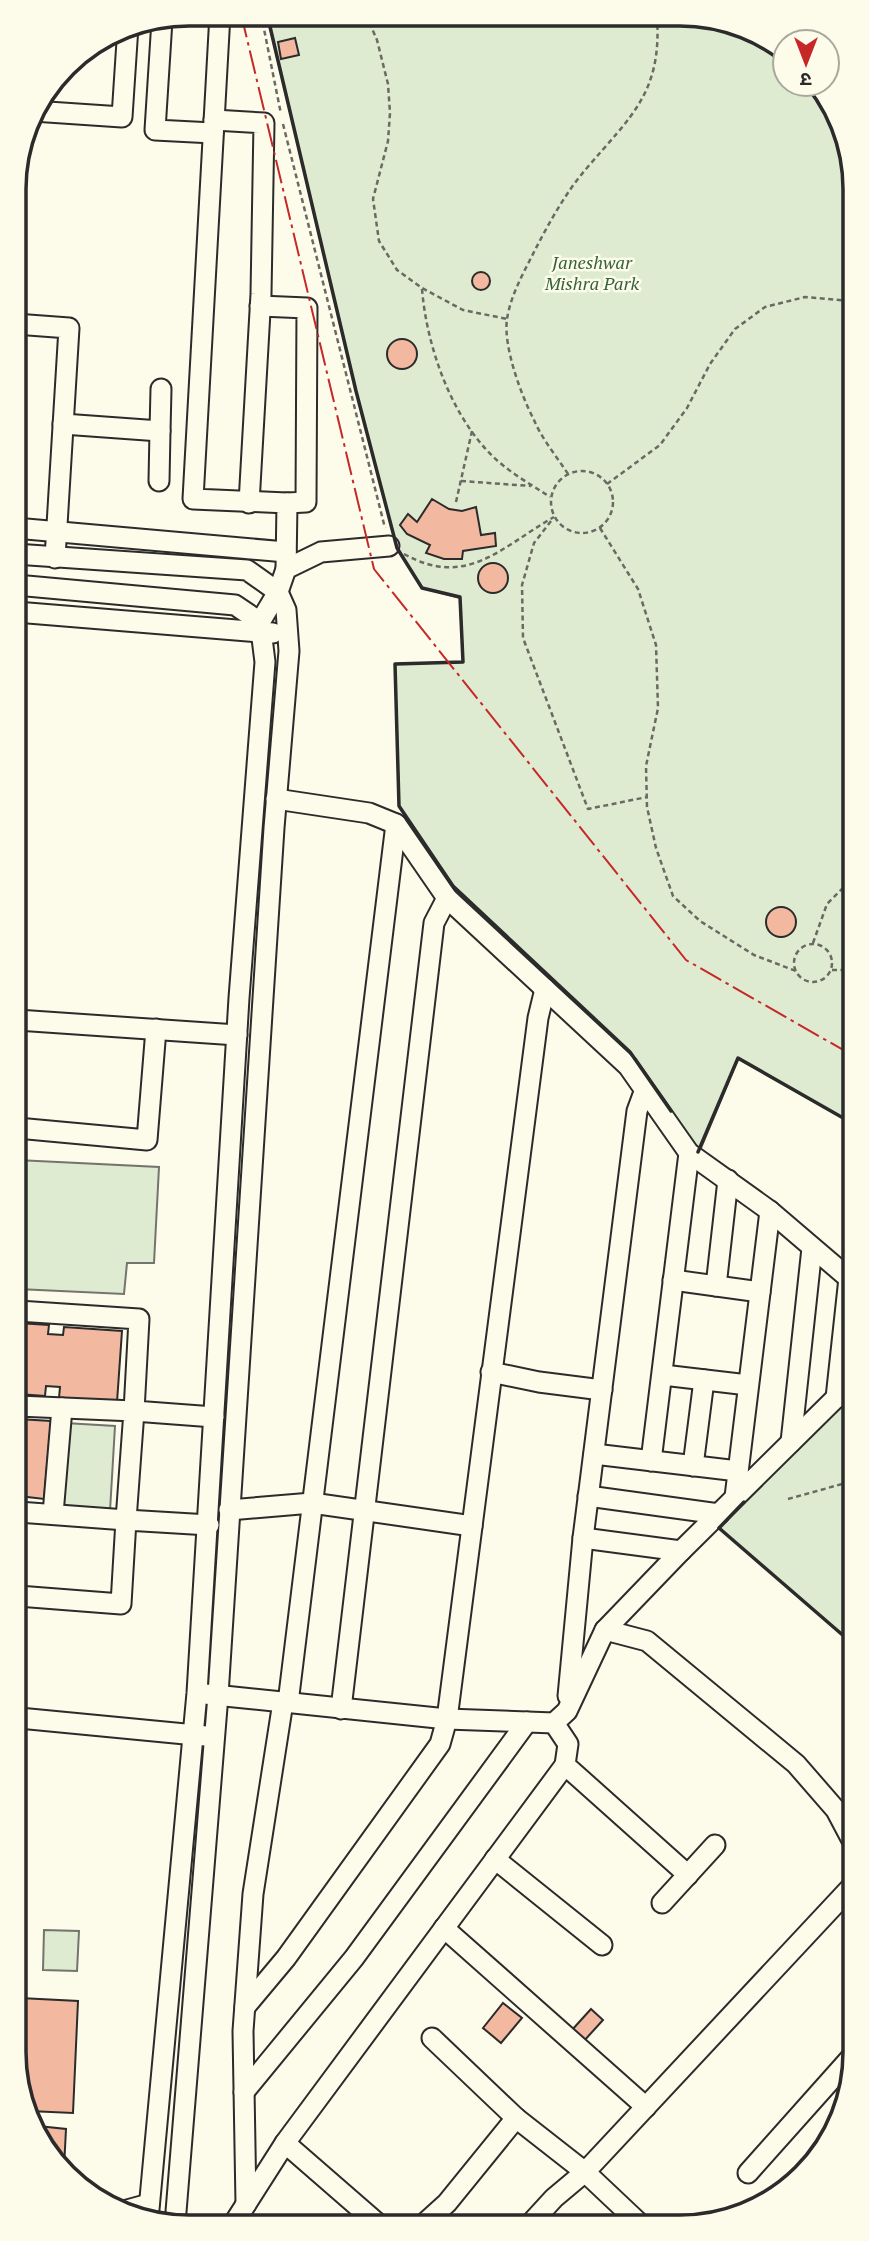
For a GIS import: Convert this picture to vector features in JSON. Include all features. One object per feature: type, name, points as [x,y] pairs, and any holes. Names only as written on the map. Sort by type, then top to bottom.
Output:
[{"type":"street","points":[[219,27],[193,499],[249,503],[306,502],[307,308],[260,306]]},
{"type":"street","points":[[161,29],[155,130],[264,123],[260,306],[249,503]]},
{"type":"street","points":[[46,112],[122,117],[127,39]]},
{"type":"street","points":[[27,325],[69,328],[55,558]]},
{"type":"street","points":[[159,481],[161,389]]},
{"type":"street","points":[[63,424],[160,431]]},
{"type":"street","points":[[148,2209],[194,1735],[209,1525],[237,1035],[265,662],[261,627],[278,593],[286,560],[287,503]]},
{"type":"street","points":[[27,529],[237,549],[286,560],[321,551],[389,546]]},
{"type":"street","points":[[27,555],[247,569],[278,593],[286,610],[289,651],[276,799],[218,1695],[175,2214]]},
{"type":"street","points":[[27,585],[235,605],[261,627]]},
{"type":"street","points":[[27,613],[261,627],[288,635]]},
{"type":"street","points":[[276,799],[369,813],[396,824],[447,898],[628,1066],[690,1153],[770,1211],[842,1273]]},
{"type":"street","points":[[246,2204],[245,2007],[253,1894],[285,1702],[312,1503],[396,824]]},
{"type":"street","points":[[341,1709],[434,923],[447,898]]},
{"type":"street","points":[[245,2007],[286,1958],[440,1744],[447,1719],[538,1018],[545,989]]},
{"type":"street","points":[[27,1021],[237,1035]]},
{"type":"street","points":[[26,1129],[147,1140],[156,1029]]},
{"type":"street","points":[[239,2215],[285,2143],[565,1765],[568,1744],[560,1717],[637,1111],[644,1092]]},
{"type":"street","points":[[651,1461],[690,1153]]},
{"type":"street","points":[[716,1286],[728,1180]]},
{"type":"street","points":[[735,1497],[770,1211]]},
{"type":"street","points":[[791,1443],[812,1248]]},
{"type":"street","points":[[673,1280],[760,1292]]},
{"type":"street","points":[[26,1312],[139,1319],[121,1604],[26,1597]]},
{"type":"street","points":[[835,1398],[842,1344]]},
{"type":"street","points":[[491,1373],[602,1390]]},
{"type":"street","points":[[663,1375],[748,1385]]},
{"type":"street","points":[[693,1466],[704,1380]]},
{"type":"street","points":[[560,1717],[605,1630],[842,1391]]},
{"type":"street","points":[[26,1406],[214,1417]]},
{"type":"street","points":[[53,1514],[62,1408]]},
{"type":"street","points":[[594,1454],[738,1471]]},
{"type":"street","points":[[588,1496],[719,1514]]},
{"type":"street","points":[[229,1510],[312,1503],[472,1525]]},
{"type":"street","points":[[26,1513],[209,1525]]},
{"type":"street","points":[[583,1538],[681,1551]]},
{"type":"street","points":[[605,1630],[647,1641],[796,1764],[835,1810],[842,1823]]},
{"type":"street","points":[[197,1693],[447,1719],[527,1722],[560,1717]]},
{"type":"street","points":[[26,1719],[214,1737]]},
{"type":"street","points":[[244,2092],[354,1958],[527,1722]]},
{"type":"street","points":[[565,1765],[688,1875]]},
{"type":"street","points":[[662,1903],[715,1844]]},
{"type":"street","points":[[495,1859],[601,1945]]},
{"type":"street","points":[[538,2215],[585,2172],[842,1897]]},
{"type":"street","points":[[444,1928],[646,2107]]},
{"type":"street","points":[[432,2038],[516,2118],[585,2172],[632,2215]]},
{"type":"street","points":[[748,2174],[841,2068]]},
{"type":"street","points":[[434,2215],[447,2203],[516,2118]]},
{"type":"street","points":[[285,2143],[368,2215]]},
{"type":"path","points":[[568,474],[534,421],[508,352],[507,320],[516,287],[545,231],[583,171],[623,127],[649,88],[659,45],[658,26]]},
{"type":"path","points":[[263,27],[276,95],[389,546],[420,563],[444,569],[472,565],[554,517]]},
{"type":"path","points":[[371,27],[388,84],[390,113],[388,141],[373,199],[379,241],[397,271],[422,288],[463,310],[507,320]]},
{"type":"path","points":[[422,288],[424,317],[434,356],[444,383],[472,431],[503,466],[550,497]]},
{"type":"path","points":[[607,484],[660,445],[688,408],[710,364],[735,329],[765,307],[805,296],[843,299]]},
{"type":"path","points":[[456,502],[472,431]]},
{"type":"path","points":[[586,471],[598,475],[607,484],[613,507],[609,519],[600,528],[589,533],[576,534],[565,529],[554,517],[550,497],[554,486],[568,474],[586,471]]},
{"type":"path","points":[[461,481],[533,486]]},
{"type":"path","points":[[554,517],[534,543],[522,585],[523,638],[588,809],[646,797]]},
{"type":"path","points":[[600,528],[638,589],[656,645],[658,708],[646,765],[646,797],[656,848],[673,896],[700,920],[754,956],[796,971],[806,981],[814,982],[828,976],[832,970],[831,955],[827,948],[813,943],[799,949],[795,956],[796,971]]},
{"type":"path","points":[[813,943],[827,904],[843,888]]},
{"type":"path","points":[[832,970],[843,970]]},
{"type":"path","points":[[788,1499],[842,1484]]},
{"type":"green space","name":"Janeshwar Mishra Park","points":[[679,26],[711,29],[732,35],[770,54],[771,98],[814,98],[834,137],[843,190],[843,1118],[738,1059],[699,1153],[630,1052],[453,886],[399,806],[395,664],[463,662],[460,598],[422,588],[397,548],[356,391],[270,27]]},
{"type":"green space","points":[[26,1160],[159,1167],[154,1263],[127,1263],[124,1294],[26,1289]]},
{"type":"green space","points":[[842,1403],[842,1635],[719,1528]]},
{"type":"green space","points":[[65,1423],[115,1426],[110,1511],[59,1507]]},
{"type":"green space","points":[[44,1930],[79,1931],[77,1971],[43,1970]]},
{"type":"building","points":[[295,38],[299,55],[281,59],[278,42]]},
{"type":"building","points":[[477,272],[485,272],[490,281],[488,288],[477,290],[472,285],[472,277]]},
{"type":"building","points":[[402,339],[413,343],[417,354],[413,365],[402,369],[391,365],[387,354],[391,343]]},
{"type":"building","points":[[432,499],[449,509],[462,511],[476,507],[481,535],[495,533],[496,546],[463,551],[462,559],[444,559],[426,553],[430,545],[407,534],[400,525],[408,514],[417,522]]},
{"type":"building","points":[[493,563],[504,567],[508,578],[504,589],[493,593],[482,589],[478,578],[482,567]]},
{"type":"building","points":[[781,907],[792,911],[796,922],[792,933],[781,937],[770,933],[766,922],[770,911]]},
{"type":"building","points":[[26,1324],[49,1325],[48,1334],[63,1335],[64,1327],[122,1331],[117,1402],[59,1398],[60,1387],[46,1386],[45,1396],[26,1395]]},
{"type":"building","points":[[26,1420],[51,1421],[44,1499],[26,1497]]},
{"type":"building","points":[[26,1998],[78,2001],[73,2113],[38,2111],[28,2073]]},
{"type":"building","points":[[503,2003],[522,2018],[501,2043],[483,2028]]},
{"type":"building","points":[[591,2009],[603,2020],[583,2042],[571,2031]]},
{"type":"building","points":[[45,2127],[66,2129],[65,2156]]},
{"type":"wall","points":[[270,27],[356,391],[397,548],[422,588],[460,597],[463,662],[395,664],[399,806],[453,886],[630,1052],[671,1111]]},
{"type":"wall","points":[[698,1152],[738,1058],[843,1118]]},
{"type":"wall","points":[[744,1502],[719,1528],[842,1635]]},
{"type":"power","points":[[244,27],[374,569],[686,960],[843,1050]]}]
